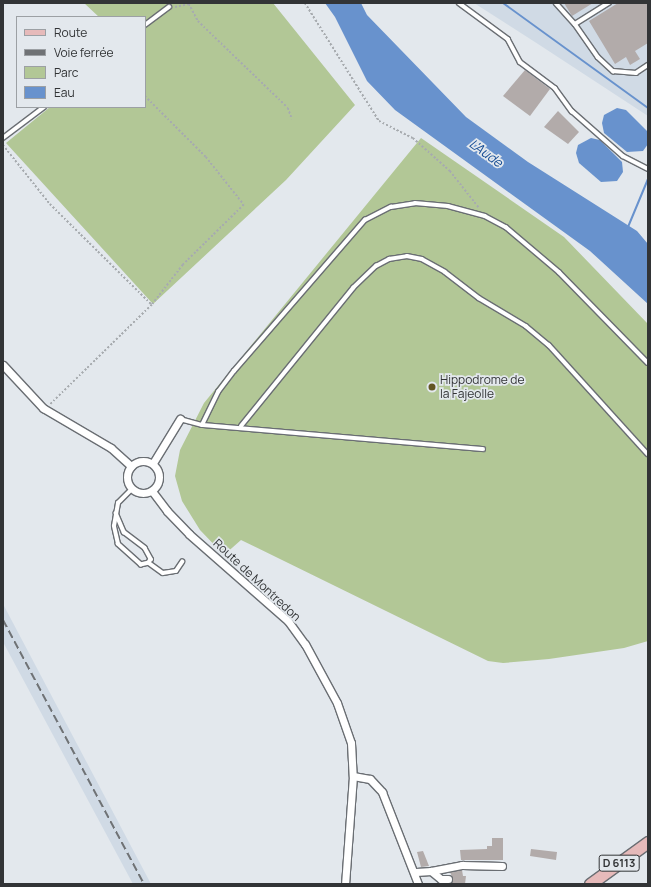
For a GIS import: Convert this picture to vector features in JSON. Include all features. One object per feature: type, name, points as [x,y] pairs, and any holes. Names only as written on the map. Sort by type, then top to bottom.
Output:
[{"type":"main road","name":"D 6113","points":[[590,884],[648,842]]},
{"type":"street","points":[[3,365],[45,410],[111,448],[131,466]]},
{"type":"street","points":[[153,463],[180,418]]},
{"type":"street","points":[[142,460],[153,463],[160,477],[152,491],[138,493],[132,489],[127,476],[131,466],[142,460]]},
{"type":"street","name":"Route de Montredon","points":[[152,491],[167,511],[288,621],[305,644],[346,724],[354,776],[345,884]]},
{"type":"street","points":[[354,776],[370,779],[382,792],[416,872],[418,884]]},
{"type":"street","points":[[416,872],[431,871],[462,865],[502,866]]},
{"type":"street","points":[[431,871],[440,880],[448,879]]},
{"type":"lane","points":[[459,3],[508,40],[520,62],[555,88],[572,111],[623,156],[648,169]]},
{"type":"lane","points":[[556,3],[575,24],[598,57],[613,71],[636,73],[648,65]]},
{"type":"lane","points":[[575,24],[609,3]]},
{"type":"lane","points":[[146,24],[169,7]]},
{"type":"lane","points":[[3,138],[43,108]]},
{"type":"lane","points":[[202,425],[218,392],[234,371],[365,220],[391,207],[415,203],[448,206],[485,216],[528,243],[648,363]]},
{"type":"lane","points":[[241,426],[353,288],[376,266],[389,259],[407,256],[422,259],[445,272],[479,298],[526,326],[549,345],[648,454]]},
{"type":"lane","points":[[180,418],[202,425],[241,426],[483,449]]},
{"type":"lane","points":[[132,489],[118,503],[114,526],[118,544],[141,565],[149,564],[163,573],[176,571],[182,562]]},
{"type":"lane","points":[[116,513],[124,532],[145,548],[152,559],[149,564]]},
{"type":"path","points":[[305,3],[379,121],[413,138],[450,171],[485,216]]},
{"type":"path","points":[[169,7],[189,4],[198,21],[288,108],[292,119]]},
{"type":"path","points":[[45,410],[152,305],[183,265],[244,205],[206,157],[146,97]]},
{"type":"path","points":[[3,145],[12,159],[50,204],[152,305]]},
{"type":"shaded area","points":[[474,3],[648,3],[648,116],[538,44]]},
{"type":"shaded area","points":[[3,604],[151,884],[133,884],[3,642]]},
{"type":"green space","points":[[84,3],[273,3],[355,105],[286,180],[153,304],[6,143],[49,108],[146,108],[146,16],[98,16]]},
{"type":"green space","name":"Hippodrome de la Fajeolle","points":[[421,138],[564,237],[648,324],[648,641],[624,648],[549,659],[503,663],[488,661],[241,540],[224,555],[200,530],[182,501],[175,476],[180,450],[204,403]]},
{"type":"water","name":"L'Aude","points":[[325,3],[361,3],[367,15],[466,117],[528,162],[637,231],[648,244],[648,304],[590,251],[395,110],[367,81],[335,17]]},
{"type":"water","points":[[617,108],[626,110],[648,132],[648,144],[643,151],[627,152],[604,133],[602,123],[604,115]]},
{"type":"water","points":[[591,138],[600,140],[622,162],[623,172],[617,181],[601,182],[579,163],[576,153],[578,145]]},
{"type":"building","points":[[564,3],[593,3],[572,16]]},
{"type":"building","points":[[618,3],[648,3],[648,43],[635,51],[640,59],[630,65],[626,57],[615,64],[589,21]]},
{"type":"building","points":[[525,70],[550,89],[530,116],[503,96]]},
{"type":"building","points":[[558,111],[579,132],[568,144],[544,127]]},
{"type":"building","points":[[492,838],[503,838],[503,860],[461,860],[460,850],[487,849],[487,846],[492,846]]},
{"type":"building","points":[[531,849],[557,852],[556,860],[530,856]]},
{"type":"building","points":[[423,851],[429,866],[421,867],[417,852]]},
{"type":"building","points":[[462,870],[463,876],[466,876],[465,884],[449,884],[453,879],[450,872]]},
{"type":"waterway","points":[[503,3],[648,108]]},
{"type":"waterway","points":[[628,227],[648,179]]},
{"type":"railway","points":[[3,620],[144,884]]},
{"type":"place","name":"Hippodrome de la Fajeolle","points":[[432,387]]}]
